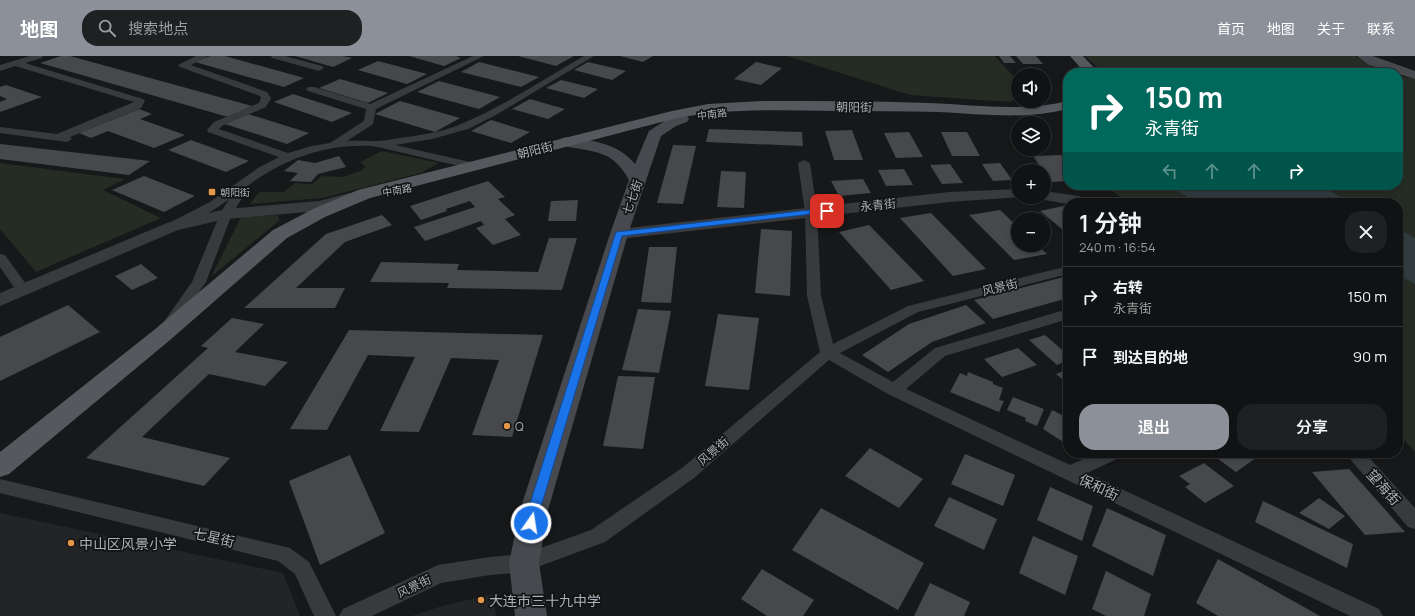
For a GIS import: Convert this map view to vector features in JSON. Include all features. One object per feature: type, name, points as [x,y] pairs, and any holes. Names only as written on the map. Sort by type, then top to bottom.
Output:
[{"type":"main road","points":[[1063,56],[1074,68]]},
{"type":"main road","points":[[1076,56],[1087,68]]},
{"type":"main road","points":[[1363,56],[1374,62],[1393,68]]},
{"type":"main road","points":[[1376,56],[1399,67],[1415,71]]},
{"type":"main road","points":[[1403,71],[1415,75]]},
{"type":"main road","name":"朝阳街","points":[[0,467],[162,335],[280,234],[319,212],[364,194],[695,109],[730,106],[927,108],[1016,111],[1050,109],[1063,106]]},
{"type":"main road","name":"中南路","points":[[364,194],[391,193],[682,119],[719,112],[734,111],[1018,118],[1063,117]]},
{"type":"main road","name":"七七街","points":[[531,616],[524,563],[534,510],[619,234],[654,134],[682,119]]},
{"type":"main road","points":[[566,142],[586,144],[605,149],[619,155],[633,170],[638,180]]},
{"type":"street","points":[[0,68],[38,56]]},
{"type":"street","points":[[204,56],[183,65],[264,94],[266,98],[264,105],[218,124],[212,130],[288,157]]},
{"type":"street","points":[[275,56],[319,68]]},
{"type":"street","points":[[311,89],[371,107],[480,56]]},
{"type":"street","points":[[378,144],[432,136],[464,127],[492,113],[590,56]]},
{"type":"street","points":[[14,63],[140,101],[137,106],[57,138]]},
{"type":"street","points":[[332,146],[369,122],[371,107]]},
{"type":"street","points":[[0,130],[76,140]]},
{"type":"street","points":[[0,300],[172,226],[214,205],[262,170],[288,157],[316,148],[372,143],[475,166]]},
{"type":"street","points":[[804,163],[811,212],[814,296],[828,353]]},
{"type":"street","points":[[162,335],[199,282],[226,214],[246,183]]},
{"type":"street","points":[[172,226],[226,214],[319,206],[364,194]]},
{"type":"street","name":"永青街","points":[[619,234],[949,197],[1011,194]]},
{"type":"street","points":[[1051,197],[1063,199]]},
{"type":"street","points":[[0,258],[23,290]]},
{"type":"street","name":"风景街","points":[[350,616],[438,574],[490,566],[524,563],[598,536],[688,473],[828,353],[913,309],[1063,271]]},
{"type":"street","points":[[894,390],[940,352],[1063,317]]},
{"type":"street","name":"保和街","points":[[828,353],[894,390],[1372,616]]},
{"type":"street","points":[[1069,473],[1102,458]]},
{"type":"street","name":"望海街","points":[[1358,458],[1415,521]]},
{"type":"street","name":"七星街","points":[[0,486],[283,554],[302,568],[325,616]]},
{"type":"shaded area","points":[[787,56],[995,56],[1011,73],[1011,102],[910,95]]},
{"type":"shaded area","points":[[1085,56],[1355,56],[1375,68],[1098,68]]},
{"type":"shaded area","points":[[1403,76],[1415,79],[1415,452],[1403,439],[1403,198],[1122,198],[1111,190],[1403,190]]},
{"type":"shaded area","points":[[382,151],[439,163],[421,173],[322,198],[250,204],[259,192],[284,192],[295,183],[312,184],[322,176],[343,177],[360,171],[366,167],[360,162]]},
{"type":"shaded area","points":[[0,163],[125,179],[103,190],[161,218],[36,272],[0,229]]},
{"type":"shaded area","points":[[1328,190],[1343,198],[1190,198],[1177,191]]},
{"type":"shaded area","points":[[277,215],[280,220],[211,277],[241,217]]},
{"type":"shaded area","points":[[1403,232],[1415,238],[1415,284],[1403,278]]},
{"type":"shaded area","name":"中山区风景小学","points":[[0,513],[283,573],[300,616],[0,616]]},
{"type":"shaded area","name":"大连市三十九中学","points":[[493,594],[496,616],[412,616],[442,606]]},
{"type":"building","points":[[61,56],[70,56],[252,106],[228,117],[40,63]]},
{"type":"building","points":[[210,56],[225,56],[304,78],[284,87],[195,62]]},
{"type":"building","points":[[295,56],[343,56],[352,58],[333,67]]},
{"type":"building","points":[[409,56],[456,56],[461,58],[444,66]]},
{"type":"building","points":[[518,56],[574,56],[556,66]]},
{"type":"building","points":[[620,56],[653,56],[643,62]]},
{"type":"building","points":[[999,56],[1010,56],[1016,63],[1004,63]]},
{"type":"building","points":[[1016,56],[1036,56],[1043,64],[1023,64]]},
{"type":"building","points":[[378,61],[427,74],[407,84],[358,70]]},
{"type":"building","points":[[479,62],[539,77],[521,87],[461,72]]},
{"type":"building","points":[[588,62],[626,71],[612,80],[574,70]]},
{"type":"building","points":[[756,62],[782,68],[761,85],[734,79]]},
{"type":"building","points":[[340,79],[388,93],[368,103],[319,88]]},
{"type":"building","points":[[561,80],[598,89],[584,98],[546,88]]},
{"type":"building","points":[[439,81],[500,97],[479,109],[417,92]]},
{"type":"building","points":[[6,85],[42,97],[0,112],[0,102],[7,99],[0,96],[0,87]]},
{"type":"building","points":[[293,94],[352,113],[332,122],[274,102]]},
{"type":"building","points":[[530,99],[565,109],[548,119],[512,109]]},
{"type":"building","points":[[400,101],[460,118],[435,132],[375,114]]},
{"type":"building","points":[[139,109],[152,114],[140,119],[185,135],[154,148],[108,131],[91,138],[79,133]]},
{"type":"building","points":[[248,114],[309,133],[287,144],[225,124]]},
{"type":"building","points":[[491,120],[530,132],[511,143],[471,131]]},
{"type":"building","points":[[709,129],[802,132],[803,146],[706,142]]},
{"type":"building","points":[[852,130],[863,160],[834,160],[825,131]]},
{"type":"building","points":[[909,132],[923,157],[896,158],[884,133]]},
{"type":"building","points":[[941,132],[967,132],[980,156],[952,156]]},
{"type":"building","points":[[191,140],[249,161],[226,172],[168,150]]},
{"type":"building","points":[[0,144],[150,161],[129,175],[0,159]]},
{"type":"building","points":[[673,145],[696,146],[683,204],[657,203]]},
{"type":"building","points":[[1061,155],[1063,158],[1063,181],[1051,182],[1051,164],[1039,164],[1033,156]]},
{"type":"building","points":[[339,156],[346,167],[318,174],[311,182],[290,181],[298,173],[284,171],[298,160],[315,163]]},
{"type":"building","points":[[1000,163],[1011,180],[993,181],[982,164]]},
{"type":"building","points":[[950,164],[963,183],[942,184],[930,165]]},
{"type":"building","points":[[904,169],[913,185],[886,186],[878,170]]},
{"type":"building","points":[[721,171],[746,172],[744,208],[717,207]]},
{"type":"building","points":[[144,176],[195,196],[164,212],[112,190]]},
{"type":"building","points":[[863,179],[871,193],[839,196],[831,181]]},
{"type":"building","points":[[488,181],[505,197],[498,199],[515,215],[505,219],[521,235],[493,245],[476,228],[484,225],[481,221],[425,241],[414,227],[475,207],[470,201],[446,209],[447,211],[421,220],[410,206]]},
{"type":"building","points":[[578,200],[576,221],[548,221],[551,201]]},
{"type":"building","points":[[1063,206],[1063,230],[1051,220],[1051,212],[1040,211]]},
{"type":"building","points":[[1000,210],[1011,220],[1011,252],[1045,252],[1047,254],[1014,260],[969,215]]},
{"type":"building","points":[[931,213],[986,269],[953,276],[900,218]]},
{"type":"building","points":[[382,215],[392,225],[345,242],[296,288],[345,288],[335,308],[244,308],[326,234]]},
{"type":"building","points":[[869,225],[924,281],[891,290],[839,232]]},
{"type":"building","points":[[761,229],[792,231],[790,296],[755,293]]},
{"type":"building","points":[[549,238],[577,238],[562,290],[447,288],[449,283],[370,282],[381,262],[459,264],[457,270],[538,272]]},
{"type":"building","points":[[649,247],[677,247],[671,303],[641,302]]},
{"type":"building","points":[[141,264],[158,278],[132,290],[115,276]]},
{"type":"building","points":[[1063,277],[1063,299],[993,319],[974,300]]},
{"type":"building","points":[[68,305],[100,332],[0,381],[0,337]]},
{"type":"building","points":[[966,305],[986,323],[932,342],[888,372],[862,355],[909,324]]},
{"type":"building","points":[[638,309],[671,311],[659,373],[622,370]]},
{"type":"building","points":[[718,314],[759,318],[749,390],[705,386]]},
{"type":"building","points":[[232,318],[264,324],[235,352],[288,362],[265,386],[209,374],[142,437],[230,458],[204,486],[86,458],[208,348],[201,346]]},
{"type":"building","points":[[349,330],[543,335],[512,437],[472,435],[499,360],[451,358],[419,432],[380,431],[415,357],[368,355],[327,430],[290,429]]},
{"type":"building","points":[[1045,335],[1063,351],[1063,362],[1057,365],[1029,340]]},
{"type":"building","points":[[1018,348],[1037,365],[1002,377],[984,359]]},
{"type":"building","points":[[1063,371],[1063,380],[1056,374]]},
{"type":"building","points":[[968,372],[993,382],[993,384],[1003,388],[999,400],[1004,401],[999,412],[950,392],[960,373],[967,376]]},
{"type":"building","points":[[618,376],[655,377],[643,449],[603,446]]},
{"type":"building","points":[[1013,397],[1044,409],[1037,426],[1025,421],[1026,418],[1007,410]]},
{"type":"building","points":[[1052,410],[1063,416],[1063,442],[1043,429]]},
{"type":"building","points":[[870,448],[923,479],[899,508],[845,476]]},
{"type":"building","points":[[965,454],[1015,475],[1003,506],[951,484]]},
{"type":"building","points":[[350,455],[385,533],[320,565],[289,481]]},
{"type":"building","points":[[1217,458],[1256,458],[1236,472]]},
{"type":"building","points":[[1204,463],[1234,486],[1205,503],[1185,487],[1190,484],[1179,476]]},
{"type":"building","points":[[1349,469],[1405,532],[1365,535],[1312,472]]},
{"type":"building","points":[[1050,487],[1093,506],[1082,541],[1037,520]]},
{"type":"building","points":[[949,497],[997,519],[984,550],[934,526]]},
{"type":"building","points":[[1319,498],[1345,516],[1329,529],[1299,513]]},
{"type":"building","points":[[1263,501],[1353,544],[1347,568],[1255,522]]},
{"type":"building","points":[[821,508],[924,563],[898,610],[792,550]]},
{"type":"building","points":[[1107,508],[1166,535],[1153,576],[1092,546]]},
{"type":"building","points":[[1033,536],[1078,556],[1065,595],[1019,573]]},
{"type":"building","points":[[1218,559],[1320,616],[1218,616],[1196,603]]},
{"type":"building","points":[[762,569],[814,600],[803,616],[767,616],[741,599]]},
{"type":"building","points":[[1106,571],[1151,594],[1144,616],[1106,616],[1092,609]]},
{"type":"building","points":[[930,583],[970,602],[964,616],[914,616]]},
{"type":"place","name":"朝阳街","points":[[212,192]]},
{"type":"place","name":"Q","points":[[507,426]]},
{"type":"place","name":"中山区风景小学","points":[[71,543]]},
{"type":"place","name":"大连市三十九中学","points":[[481,600]]},
{"type":"route","points":[[531,523],[619,234],[827,211]]}]
